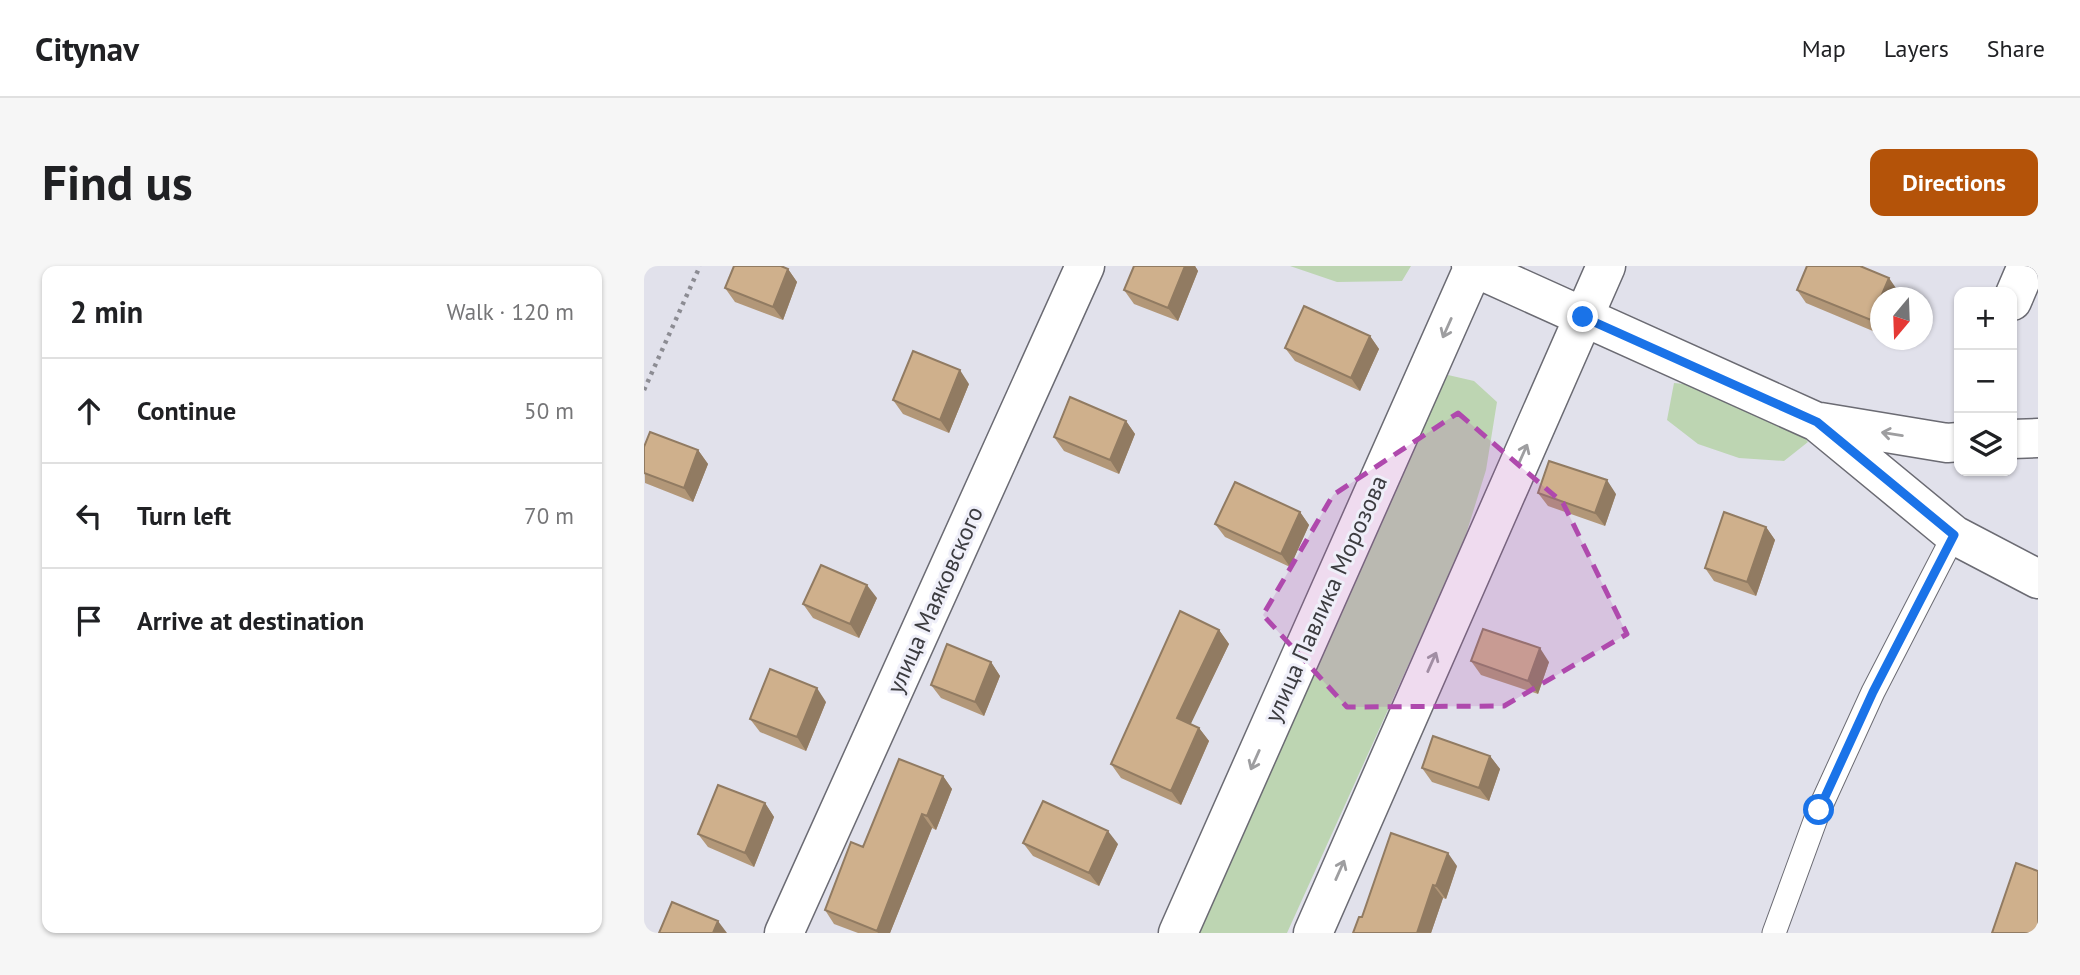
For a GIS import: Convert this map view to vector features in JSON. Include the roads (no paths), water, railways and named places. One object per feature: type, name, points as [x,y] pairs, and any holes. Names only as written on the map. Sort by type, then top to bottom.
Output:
[{"type":"street","name":"улица Маяковского","points":[[784,933],[1085,266]]},
{"type":"street","points":[[1473,266],[1817,422],[1954,535],[2038,579]]},
{"type":"street","name":"улица Павлика Морозова","points":[[1178,933],[1473,266]]},
{"type":"street","points":[[1313,933],[1606,266]]},
{"type":"street","points":[[2017,290],[2028,266]]},
{"type":"street","points":[[1817,422],[1954,434]]},
{"type":"street","points":[[2017,439],[2038,438]]},
{"type":"lane","points":[[1774,933],[1819,810],[1873,692],[1954,535]]}]
